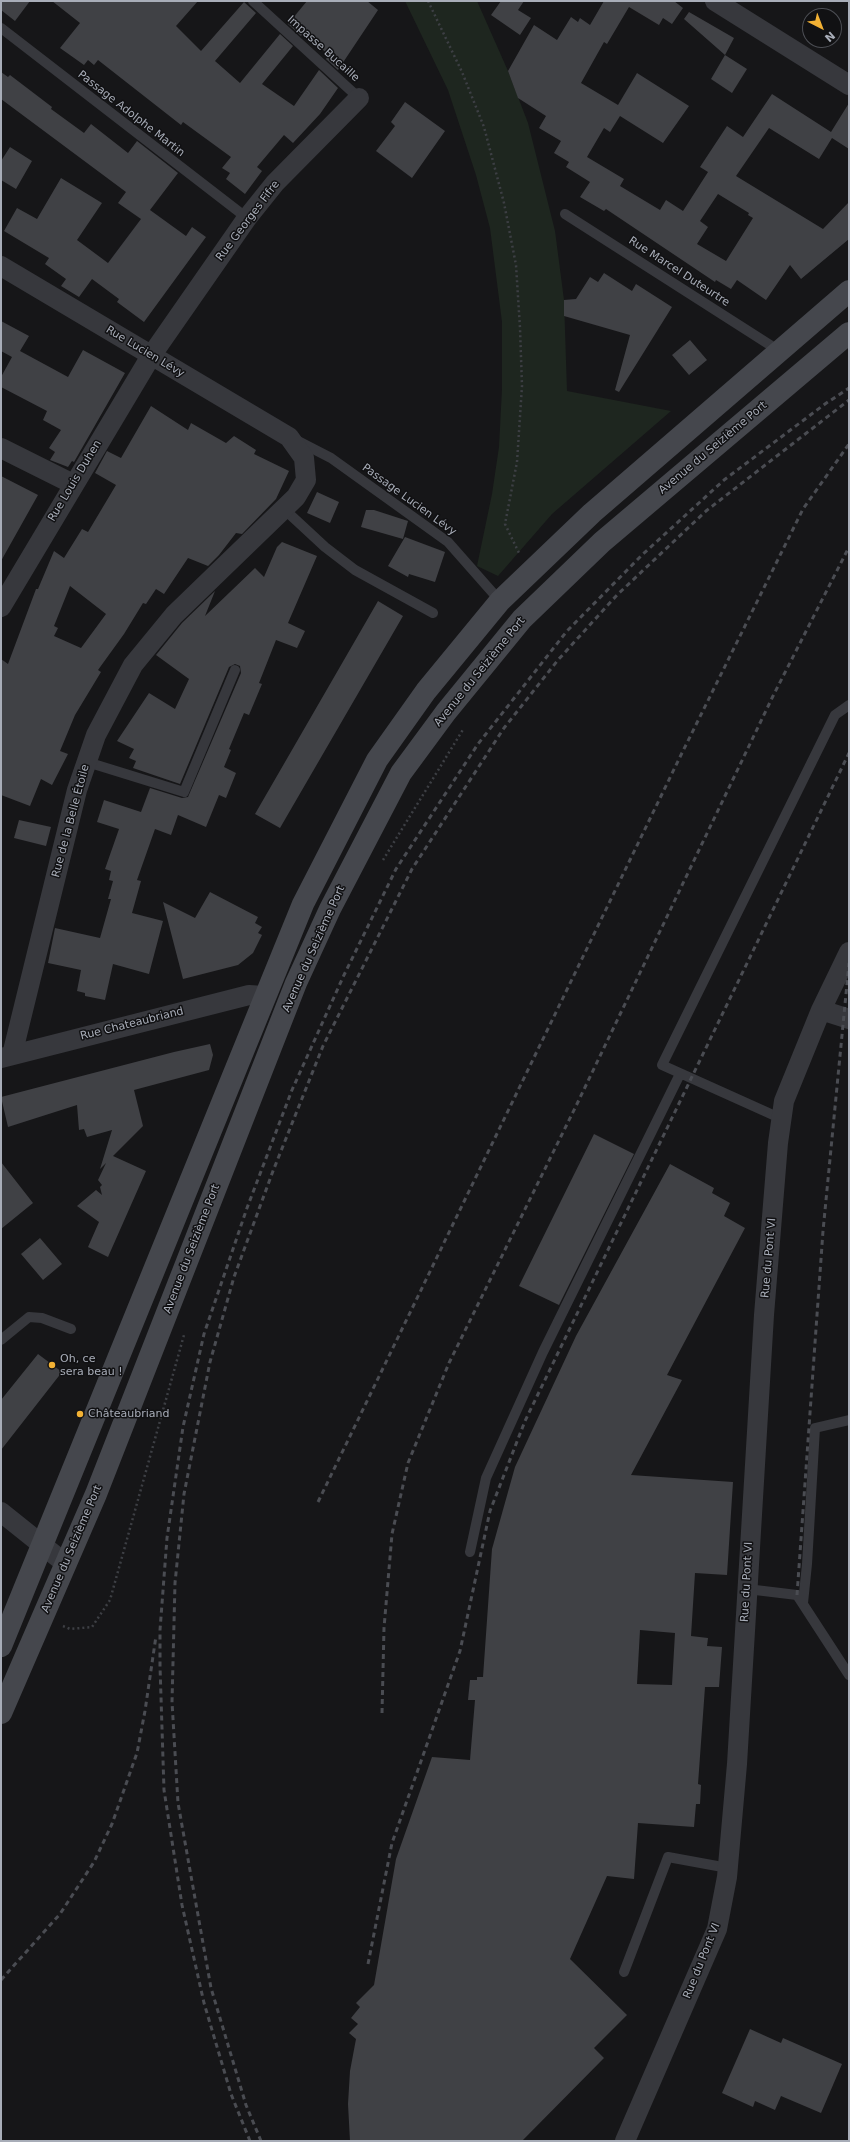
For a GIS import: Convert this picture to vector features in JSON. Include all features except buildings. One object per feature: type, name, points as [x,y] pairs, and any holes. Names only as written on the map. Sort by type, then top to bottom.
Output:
[{"type":"main road","points":[[1,1646],[43,1546],[264,996],[303,904],[377,760],[426,691],[500,601],[592,513],[849,291]]},
{"type":"main road","name":"Avenue du Seizième Port","points":[[1,1713],[96,1494],[296,983],[330,909],[401,774],[446,712],[522,619],[602,542],[849,333]]},
{"type":"street","points":[[715,1],[849,85]]},
{"type":"street","name":"Rue Georges Fifre","points":[[151,356],[247,218],[275,183],[359,98]]},
{"type":"street","name":"Rue Lucien Lévy","points":[[1,266],[289,437]]},
{"type":"street","name":"Rue Louis Duhen","points":[[1,607],[151,356]]},
{"type":"street","name":"Rue de la Belle Étoile","points":[[6,1057],[77,790],[96,735],[133,665],[174,614],[296,498],[306,480],[304,458],[289,437]]},
{"type":"street","points":[[1,448],[74,484]]},
{"type":"street","name":"Rue du Pont VI","points":[[625,2141],[717,1930],[728,1868],[737,1764],[764,1315],[784,1100],[821,1010],[849,952]]},
{"type":"street","name":"Rue Chateaubriand","points":[[6,1057],[249,994],[264,996]]},
{"type":"street","points":[[821,1010],[849,1019]]},
{"type":"street","points":[[1,1512],[66,1564]]},
{"type":"lane","name":"Impasse Bucaille","points":[[252,1],[359,98]]},
{"type":"lane","name":"Passage Adolphe Martin","points":[[1,28],[247,218]]},
{"type":"lane","name":"Rue Marcel Duteurtre","points":[[565,214],[770,344],[778,352]]},
{"type":"lane","name":"Passage Lucien Lévy","points":[[289,437],[331,458],[448,542],[500,601]]},
{"type":"lane","points":[[284,509],[325,547],[355,570],[433,613]]},
{"type":"lane","points":[[87,762],[184,792],[235,670]]},
{"type":"lane","points":[[782,1119],[662,1065],[835,715],[849,705]]},
{"type":"lane","points":[[470,1552],[486,1478],[543,1352],[680,1074]]},
{"type":"lane","points":[[1,1340],[29,1317],[42,1318],[71,1329]]},
{"type":"lane","points":[[803,1603],[807,1564],[815,1428],[849,1420]]},
{"type":"lane","points":[[747,1589],[797,1595],[849,1675]]},
{"type":"lane","points":[[624,1972],[668,1857],[728,1868]]},
{"type":"path","points":[[428,1],[462,72],[484,127],[504,204],[516,265],[522,386],[517,462],[505,524],[528,574]]},
{"type":"path","points":[[379,865],[465,726]]},
{"type":"path","points":[[43,1617],[70,1629],[92,1627],[110,1600],[185,1331]]},
{"type":"shaded area","points":[[405,1],[477,1],[508,71],[528,123],[555,231],[564,300],[567,391],[671,411],[552,514],[498,576],[477,566],[492,494],[499,447],[502,389],[502,322],[490,228],[476,175],[448,90]]},
{"type":"railway","points":[[250,2141],[231,2094],[204,2003],[182,1905],[164,1790],[160,1666],[160,1630],[167,1538],[183,1427],[204,1334],[247,1208],[292,1090],[344,975],[396,869],[478,744],[567,631],[642,555],[724,480],[825,404],[849,388]]},
{"type":"railway","points":[[261,2141],[246,2105],[211,1988],[178,1803],[172,1702],[175,1583],[184,1494],[210,1362],[234,1277],[273,1171],[323,1046],[412,869],[504,728],[558,660],[617,595],[706,511],[849,400]]},
{"type":"railway","points":[[318,1502],[680,757],[803,509],[849,444]]},
{"type":"railway","points":[[382,1713],[384,1628],[392,1534],[408,1463],[449,1363],[576,1106],[773,696],[849,547]]},
{"type":"railway","points":[[368,1964],[392,1843],[460,1651],[490,1511],[525,1421],[849,753]]},
{"type":"railway","points":[[797,1595],[823,1231],[849,963]]},
{"type":"railway","points":[[1,1980],[60,1914],[94,1862],[112,1824],[137,1753],[156,1636]]},
{"type":"place","name":"Oh, ce sera beau !","points":[[52,1365]]},
{"type":"place","name":"Châteaubriand","points":[[80,1414]]}]
